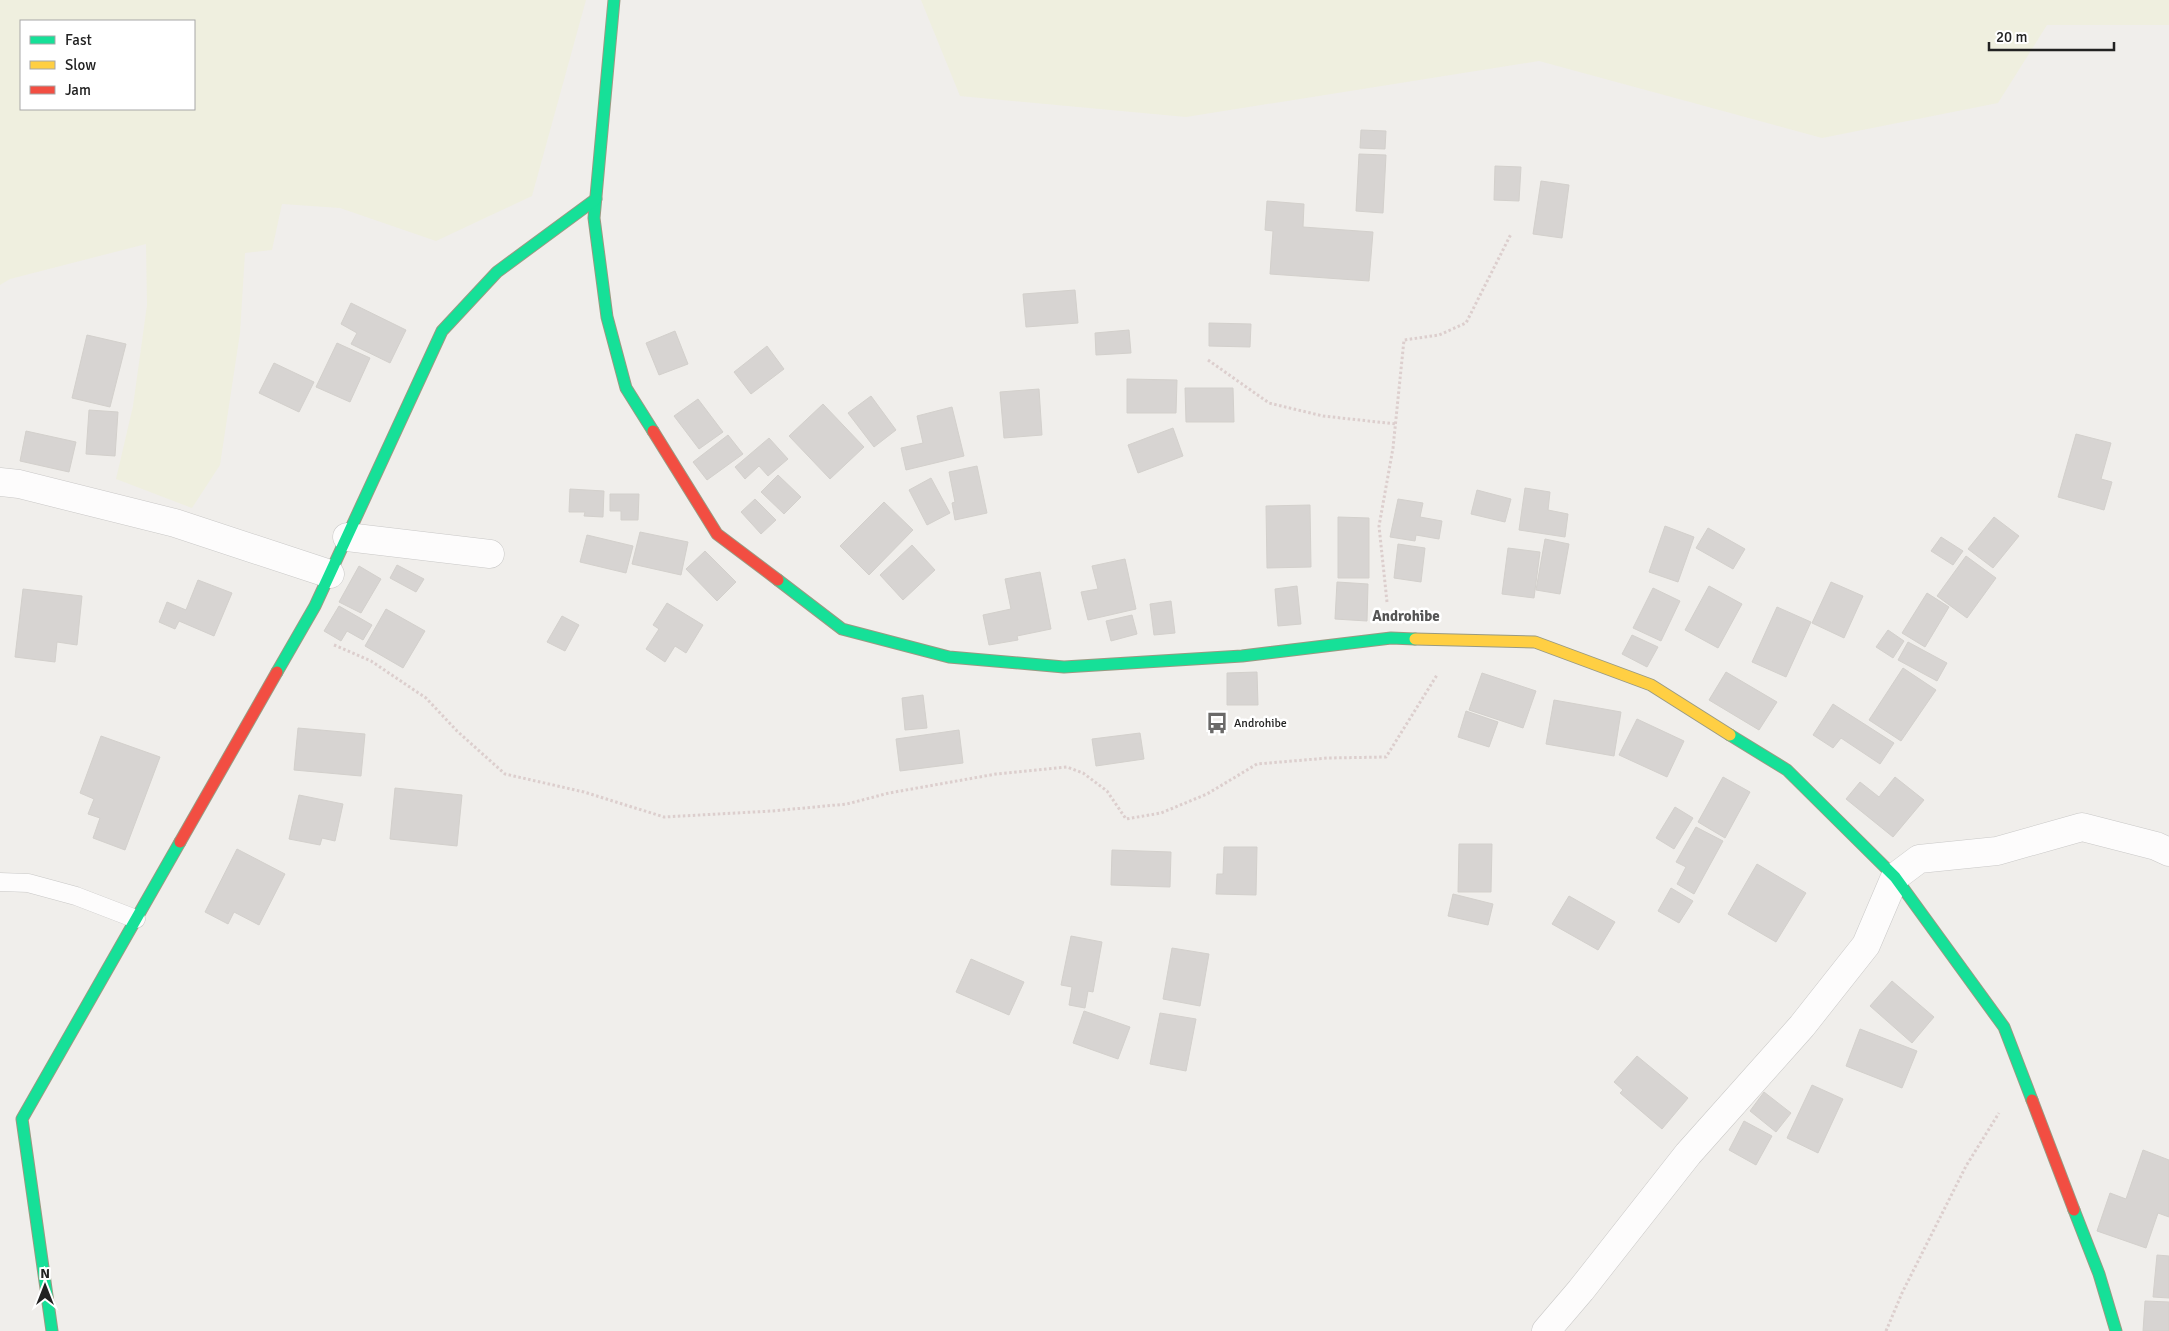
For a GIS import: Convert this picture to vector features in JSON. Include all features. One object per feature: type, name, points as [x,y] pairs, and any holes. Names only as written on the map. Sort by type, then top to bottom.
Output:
[{"type":"street","points":[[614,0],[594,218],[607,317],[626,388],[717,534],[842,629],[949,657],[1064,667],[1242,656],[1391,638],[1535,642],[1651,685],[1787,770],[1894,877],[2004,1027],[2098,1274],[2116,1331]]},
{"type":"street","points":[[52,1331],[22,1119],[301,631],[330,574],[442,331],[498,272],[596,199]]},
{"type":"street","points":[[0,482],[19,484],[175,523],[330,574]]},
{"type":"street","points":[[347,537],[490,554]]},
{"type":"street","points":[[1546,1331],[1581,1290],[1688,1154],[1802,1026],[1866,945],[1894,877],[1919,859],[1996,851],[2082,827],[2156,846],[2169,852]]},
{"type":"lane","points":[[0,882],[28,883],[76,896],[136,918]]},
{"type":"path","points":[[1391,638],[1379,526],[1396,424],[1404,340],[1439,335],[1466,323],[1511,234]]},
{"type":"path","points":[[1208,360],[1269,403],[1323,416],[1396,424]]},
{"type":"path","points":[[301,631],[371,661],[426,698],[457,731],[505,774],[584,792],[664,817],[772,811],[847,804],[889,793],[996,774],[1067,767],[1083,772],[1108,791],[1126,819],[1161,813],[1207,794],[1257,764],[1328,758],[1386,757],[1458,640]]},
{"type":"path","points":[[1886,1331],[1966,1166],[2023,1074]]},
{"type":"green space","points":[[0,0],[586,0],[532,196],[436,241],[340,208],[282,204],[272,250],[245,253],[240,333],[220,465],[192,508],[116,479],[133,406],[147,305],[146,244],[10,279],[0,285]]},
{"type":"green space","points":[[921,0],[2169,0],[2169,25],[2047,25],[1998,103],[1822,138],[1539,61],[1186,117],[960,96]]},
{"type":"building","points":[[1361,130],[1386,131],[1385,149],[1360,148]]},
{"type":"building","points":[[1359,154],[1386,155],[1383,213],[1356,211]]},
{"type":"building","points":[[1495,166],[1521,167],[1519,201],[1494,200]]},
{"type":"building","points":[[1541,181],[1569,185],[1562,238],[1533,234]]},
{"type":"building","points":[[1267,201],[1304,204],[1303,227],[1373,232],[1369,281],[1270,274],[1273,231],[1265,230]]},
{"type":"building","points":[[1075,290],[1078,323],[1026,327],[1023,294]]},
{"type":"building","points":[[351,303],[406,330],[390,363],[351,344],[357,333],[341,324]]},
{"type":"building","points":[[1209,323],[1251,324],[1250,347],[1209,346]]},
{"type":"building","points":[[1129,330],[1131,353],[1096,355],[1095,333]]},
{"type":"building","points":[[675,331],[688,364],[659,375],[646,343]]},
{"type":"building","points":[[87,335],[126,344],[110,407],[72,398]]},
{"type":"building","points":[[337,343],[370,358],[350,402],[316,387]]},
{"type":"building","points":[[767,346],[784,369],[751,394],[734,372]]},
{"type":"building","points":[[274,363],[314,382],[299,412],[259,393]]},
{"type":"building","points":[[1127,379],[1177,380],[1176,413],[1127,413]]},
{"type":"building","points":[[1185,388],[1233,388],[1234,422],[1186,422]]},
{"type":"building","points":[[1039,389],[1042,435],[1004,438],[1000,392]]},
{"type":"building","points":[[871,396],[896,430],[874,447],[848,413]]},
{"type":"building","points":[[698,399],[723,432],[699,449],[674,416]]},
{"type":"building","points":[[823,404],[864,447],[830,479],[789,436]]},
{"type":"building","points":[[952,407],[964,456],[906,470],[901,448],[923,443],[917,416]]},
{"type":"building","points":[[89,410],[118,412],[115,456],[86,454]]},
{"type":"building","points":[[1173,428],[1183,456],[1138,473],[1128,445]]},
{"type":"building","points":[[26,431],[76,442],[69,472],[20,461]]},
{"type":"building","points":[[2076,434],[2111,443],[2101,479],[2112,482],[2104,510],[2058,497]]},
{"type":"building","points":[[728,435],[743,454],[707,480],[693,462]]},
{"type":"building","points":[[769,438],[788,459],[768,476],[759,466],[745,479],[735,467]]},
{"type":"building","points":[[977,466],[987,513],[955,520],[952,503],[955,502],[949,472]]},
{"type":"building","points":[[778,475],[801,497],[784,514],[761,492]]},
{"type":"building","points":[[931,478],[950,513],[927,525],[909,490]]},
{"type":"building","points":[[1525,488],[1550,492],[1548,510],[1568,514],[1565,537],[1519,530]]},
{"type":"building","points":[[570,489],[604,491],[603,517],[584,516],[585,512],[569,512]]},
{"type":"building","points":[[1477,490],[1511,499],[1505,522],[1471,514]]},
{"type":"building","points":[[610,494],[639,494],[638,520],[621,520],[621,511],[610,511]]},
{"type":"building","points":[[755,499],[776,520],[761,534],[741,512]]},
{"type":"building","points":[[1398,499],[1423,503],[1420,517],[1442,521],[1439,539],[1416,535],[1415,541],[1390,537]]},
{"type":"building","points":[[884,502],[913,530],[869,575],[840,546]]},
{"type":"building","points":[[1310,505],[1311,567],[1267,568],[1266,506]]},
{"type":"building","points":[[1338,517],[1369,518],[1369,578],[1338,578]]},
{"type":"building","points":[[1994,517],[2019,536],[1993,568],[1968,549]]},
{"type":"building","points":[[1665,526],[1694,537],[1678,582],[1649,572]]},
{"type":"building","points":[[1708,528],[1745,549],[1733,569],[1696,548]]},
{"type":"building","points":[[640,532],[688,542],[681,575],[632,564]]},
{"type":"building","points":[[587,535],[633,546],[626,573],[580,562]]},
{"type":"building","points":[[1941,537],[1963,551],[1953,565],[1931,551]]},
{"type":"building","points":[[1545,539],[1569,544],[1560,594],[1536,590]]},
{"type":"building","points":[[1398,544],[1425,548],[1421,582],[1394,578]]},
{"type":"building","points":[[912,545],[935,570],[903,600],[880,575]]},
{"type":"building","points":[[1508,548],[1540,552],[1534,598],[1502,594]]},
{"type":"building","points":[[705,551],[736,582],[717,601],[686,569]]},
{"type":"building","points":[[1966,556],[1996,578],[1967,618],[1937,596]]},
{"type":"building","points":[[1125,559],[1136,609],[1088,620],[1081,592],[1098,589],[1092,566]]},
{"type":"building","points":[[397,565],[424,579],[416,592],[390,578]]},
{"type":"building","points":[[359,566],[381,579],[361,613],[339,602]]},
{"type":"building","points":[[1040,572],[1051,629],[1017,636],[1018,640],[989,645],[983,615],[1011,609],[1005,579]]},
{"type":"building","points":[[198,580],[232,593],[214,636],[179,621],[175,629],[159,622],[167,602],[186,610]]},
{"type":"building","points":[[1337,582],[1368,584],[1367,621],[1335,619]]},
{"type":"building","points":[[1831,582],[1863,596],[1844,638],[1812,623]]},
{"type":"building","points":[[1297,586],[1301,624],[1278,626],[1275,589]]},
{"type":"building","points":[[1709,586],[1742,604],[1718,648],[1685,630]]},
{"type":"building","points":[[1653,588],[1680,601],[1661,641],[1633,628]]},
{"type":"building","points":[[23,589],[82,596],[77,645],[57,642],[55,662],[15,657]]},
{"type":"building","points":[[1927,593],[1949,607],[1925,647],[1902,633]]},
{"type":"building","points":[[1171,601],[1175,633],[1154,635],[1150,604]]},
{"type":"building","points":[[667,603],[703,625],[686,653],[675,646],[665,662],[646,649],[659,629],[653,625]]},
{"type":"building","points":[[339,606],[372,625],[363,640],[347,631],[341,641],[324,631]]},
{"type":"building","points":[[1777,607],[1811,622],[1786,677],[1752,662]]},
{"type":"building","points":[[386,609],[425,631],[403,668],[365,646]]},
{"type":"building","points":[[1132,615],[1137,634],[1111,641],[1106,621]]},
{"type":"building","points":[[562,616],[579,625],[565,651],[547,642]]},
{"type":"building","points":[[1888,630],[1904,641],[1893,658],[1876,647]]},
{"type":"building","points":[[1632,635],[1658,647],[1647,667],[1622,654]]},
{"type":"building","points":[[1908,642],[1947,663],[1937,681],[1898,660]]},
{"type":"building","points":[[1903,668],[1936,690],[1901,741],[1869,720]]},
{"type":"building","points":[[1257,672],[1258,705],[1227,705],[1227,673]]},
{"type":"building","points":[[1726,672],[1777,702],[1759,730],[1709,700]]},
{"type":"building","points":[[1482,673],[1536,691],[1523,728],[1469,710]]},
{"type":"building","points":[[923,695],[927,728],[905,730],[902,698]]},
{"type":"building","points":[[1554,700],[1621,712],[1614,756],[1546,744]]},
{"type":"building","points":[[1833,704],[1894,743],[1880,764],[1841,738],[1833,748],[1813,735]]},
{"type":"building","points":[[1466,711],[1498,722],[1489,747],[1458,737]]},
{"type":"building","points":[[1637,719],[1684,741],[1667,777],[1619,755]]},
{"type":"building","points":[[298,728],[365,734],[361,776],[294,770]]},
{"type":"building","points":[[959,730],[963,763],[900,771],[896,739]]},
{"type":"building","points":[[1140,733],[1144,759],[1096,766],[1092,739]]},
{"type":"building","points":[[101,736],[160,757],[125,850],[93,838],[100,818],[88,814],[94,799],[80,793]]},
{"type":"building","points":[[1723,777],[1750,792],[1725,838],[1698,822]]},
{"type":"building","points":[[1895,777],[1924,800],[1893,837],[1846,799],[1860,782],[1879,797]]},
{"type":"building","points":[[395,788],[462,795],[457,846],[390,839]]},
{"type":"building","points":[[299,795],[343,804],[335,841],[322,838],[320,845],[289,839]]},
{"type":"building","points":[[1675,807],[1693,818],[1674,849],[1656,838]]},
{"type":"building","points":[[1696,827],[1723,841],[1694,894],[1677,884],[1686,867],[1676,862]]},
{"type":"building","points":[[1459,844],[1492,844],[1491,892],[1458,892]]},
{"type":"building","points":[[1224,847],[1257,847],[1256,895],[1216,894],[1217,874],[1223,874]]},
{"type":"building","points":[[237,849],[285,874],[259,925],[234,912],[228,924],[205,912]]},
{"type":"building","points":[[1112,850],[1171,852],[1170,887],[1111,885]]},
{"type":"building","points":[[1757,864],[1806,893],[1776,942],[1728,914]]},
{"type":"building","points":[[1671,888],[1693,901],[1679,923],[1658,911]]},
{"type":"building","points":[[1453,894],[1493,904],[1488,925],[1448,916]]},
{"type":"building","points":[[1569,896],[1615,922],[1598,950],[1552,924]]},
{"type":"building","points":[[1071,936],[1102,942],[1093,992],[1088,991],[1085,1008],[1069,1005],[1072,987],[1061,985]]},
{"type":"building","points":[[1172,948],[1209,954],[1200,1006],[1163,999]]},
{"type":"building","points":[[971,959],[1024,982],[1009,1015],[956,992]]},
{"type":"building","points":[[1892,981],[1934,1017],[1912,1043],[1870,1006]]},
{"type":"building","points":[[1084,1011],[1130,1027],[1118,1059],[1073,1043]]},
{"type":"building","points":[[1160,1013],[1196,1019],[1186,1071],[1150,1064]]},
{"type":"building","points":[[1860,1029],[1917,1051],[1902,1088],[1846,1066]]},
{"type":"building","points":[[1637,1056],[1688,1098],[1662,1129],[1620,1093],[1623,1090],[1614,1082]]},
{"type":"building","points":[[1812,1085],[1843,1099],[1818,1153],[1787,1138]]},
{"type":"building","points":[[1764,1092],[1791,1113],[1776,1132],[1750,1111]]},
{"type":"building","points":[[1744,1121],[1772,1136],[1756,1165],[1729,1150]]},
{"type":"building","points":[[2143,1150],[2169,1160],[2169,1217],[2158,1213],[2146,1248],[2097,1231],[2110,1193],[2126,1199]]},
{"type":"building","points":[[2157,1255],[2169,1256],[2169,1298],[2153,1297]]},
{"type":"building","points":[[2145,1301],[2169,1302],[2169,1331],[2143,1331]]},
{"type":"traffic: fast","points":[[614,0],[594,218],[607,317],[626,388],[653,431]]},
{"type":"traffic: fast","points":[[277,672],[315,606],[442,331],[497,272],[596,199]]},
{"type":"traffic: fast","points":[[778,580],[842,629],[949,657],[1064,667],[1242,656],[1391,638],[1415,639]]},
{"type":"traffic: fast","points":[[1730,735],[1787,770],[1895,877],[2004,1027],[2032,1100]]},
{"type":"traffic: fast","points":[[52,1331],[22,1119],[180,842]]},
{"type":"traffic: fast","points":[[2074,1210],[2099,1274],[2116,1331]]},
{"type":"traffic: slow","points":[[1415,639],[1535,642],[1651,685],[1730,735]]},
{"type":"traffic: jam","points":[[653,431],[717,534],[778,580]]},
{"type":"traffic: jam","points":[[180,842],[277,672]]},
{"type":"traffic: jam","points":[[2032,1100],[2074,1210]]},
{"type":"place","name":"Androhibe","points":[[1217,723]]},
{"type":"district","name":"Androhibe","points":[[1406,616]]}]
